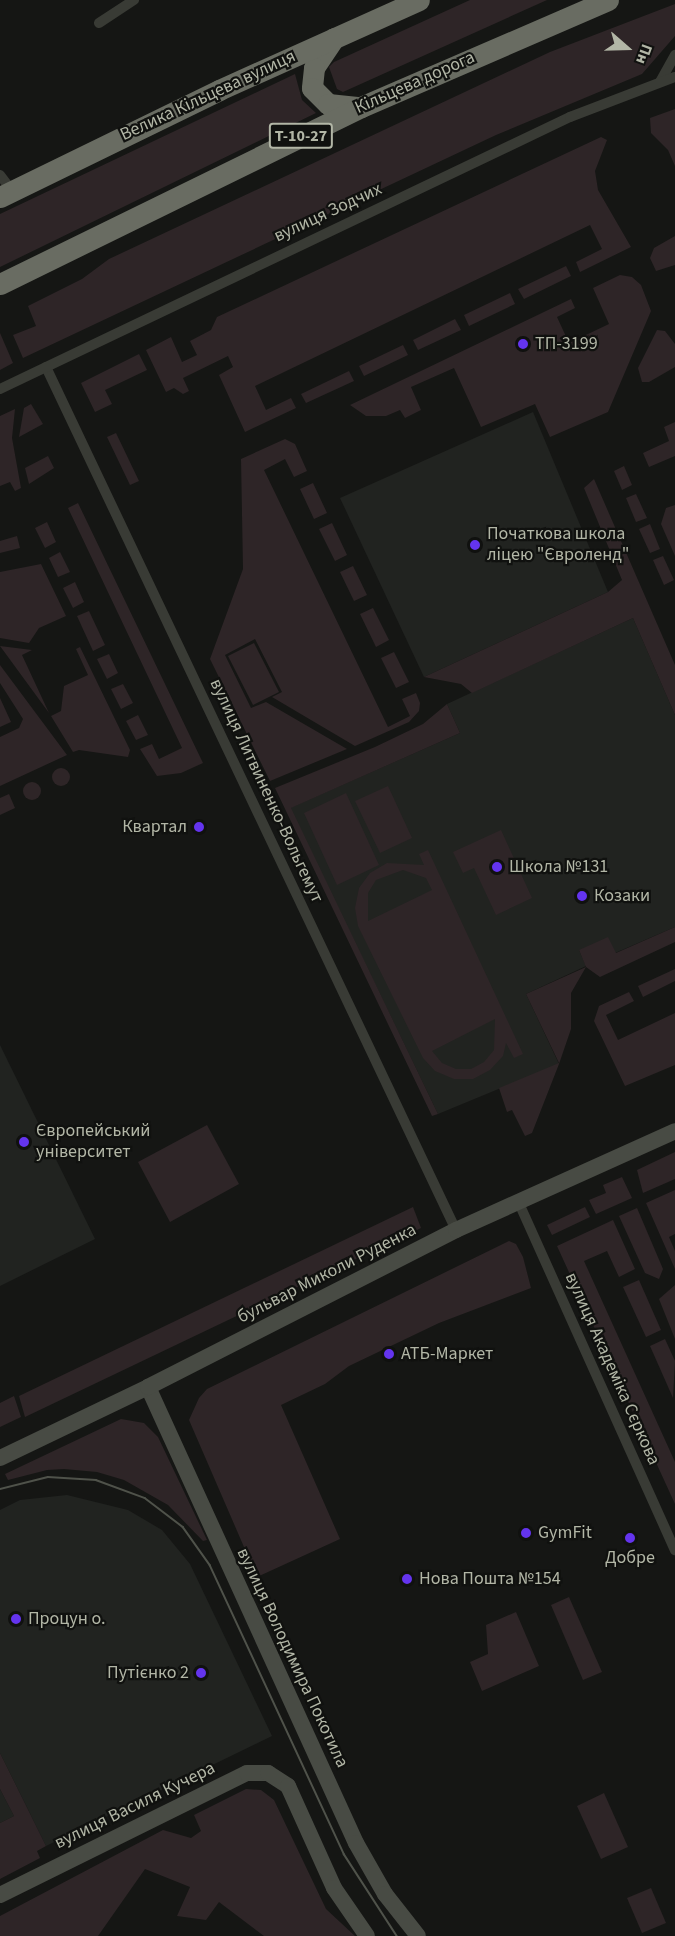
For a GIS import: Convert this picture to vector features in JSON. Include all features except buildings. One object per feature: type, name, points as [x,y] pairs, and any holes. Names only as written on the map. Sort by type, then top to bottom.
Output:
[{"type":"highway","name":"Велика Кільцева вулиця","points":[[4,188],[337,35],[419,0]]},
{"type":"highway","name":"Кільцева дорога","points":[[0,284],[361,107],[608,0]]},
{"type":"highway","points":[[337,35],[314,68],[312,88],[328,104],[361,107]]},
{"type":"street","points":[[99,23],[134,0]]},
{"type":"street","points":[[660,82],[675,55]]},
{"type":"street","name":"вулиця Зодчих","points":[[0,389],[570,117],[675,77]]},
{"type":"street","name":"вулиця Литвиненко-Вольгемут","points":[[46,367],[456,1230]]},
{"type":"street","name":"бульвар Миколи Руденка","points":[[0,1458],[148,1387],[456,1230],[675,1131]]},
{"type":"street","name":"вулиця Академіка Сєркова","points":[[518,1201],[675,1550]]},
{"type":"street","name":"вулиця Володимира Покотила","points":[[148,1387],[356,1843],[385,1894],[418,1936]]},
{"type":"street","name":"вулиця Василя Кучера","points":[[0,1895],[247,1773],[268,1773],[288,1786],[334,1888],[367,1936]]},
{"type":"shaded area","points":[[470,0],[547,0],[343,92],[337,89],[329,67],[334,62]]},
{"type":"shaded area","points":[[675,4],[675,36],[642,74],[496,135],[23,358],[13,335],[36,326],[28,306],[82,279],[109,259],[550,52]]},
{"type":"shaded area","points":[[295,74],[302,100],[316,113],[0,267],[0,214]]},
{"type":"shaded area","points":[[675,109],[675,166],[668,150],[651,133],[650,118]]},
{"type":"shaded area","points":[[601,137],[607,140],[595,171],[598,190],[631,247],[580,272],[576,262],[602,249],[590,225],[255,386],[266,410],[291,398],[296,408],[245,432],[219,375],[233,367],[228,356],[183,378],[189,391],[183,394],[174,388],[166,392],[146,350],[171,337],[182,362],[197,355],[190,341],[211,330],[217,317]]},
{"type":"shaded area","points":[[675,236],[675,265],[656,271],[650,258],[654,248]]},
{"type":"shaded area","points":[[566,266],[571,276],[524,299],[518,289]]},
{"type":"shaded area","points":[[620,275],[632,277],[641,285],[651,311],[608,412],[550,437],[535,404],[481,427],[454,368],[411,387],[421,410],[405,418],[400,410],[386,416],[366,416],[350,405],[571,299],[575,308],[557,317],[569,343],[609,324],[593,288]]},
{"type":"shaded area","points":[[510,293],[515,304],[469,326],[464,315]]},
{"type":"shaded area","points":[[455,319],[461,330],[418,350],[413,340]]},
{"type":"shaded area","points":[[657,330],[665,331],[675,344],[675,367],[649,382],[642,382],[638,368]]},
{"type":"shaded area","points":[[0,333],[13,363],[0,370]]},
{"type":"shaded area","points":[[403,345],[408,355],[364,376],[359,366]]},
{"type":"shaded area","points":[[139,354],[147,370],[105,390],[112,404],[95,412],[81,383]]},
{"type":"shaded area","points":[[349,371],[354,381],[306,403],[301,394]]},
{"type":"shaded area","points":[[31,404],[43,424],[19,437],[24,408]]},
{"type":"shaded area","points":[[15,409],[12,438],[21,488],[15,491],[10,482],[0,486],[0,416]]},
{"type":"shaded area","name":"Початкова школа ліцею \"Євроленд\"","points":[[533,412],[608,592],[424,677],[340,498]]},
{"type":"shaded area","points":[[675,422],[675,456],[649,467],[643,453],[669,441],[664,427]]},
{"type":"shaded area","points":[[116,433],[139,481],[130,485],[107,437]]},
{"type":"shaded area","points":[[285,439],[295,444],[307,471],[294,477],[285,459],[264,470],[388,727],[410,716],[402,699],[416,693],[420,703],[419,711],[409,722],[355,746],[272,697],[282,692],[255,639],[225,655],[251,708],[266,702],[347,749],[270,781],[210,659],[243,569],[241,459]]},
{"type":"shaded area","points":[[48,456],[54,468],[29,484],[25,468]]},
{"type":"shaded area","points":[[624,466],[632,485],[622,490],[614,471]]},
{"type":"shaded area","points":[[594,479],[675,665],[675,715],[633,618],[472,693],[461,684],[424,677],[608,592],[622,580],[584,488]]},
{"type":"shaded area","points":[[313,483],[327,513],[314,519],[300,489]]},
{"type":"shaded area","points":[[636,494],[647,518],[636,522],[626,498]]},
{"type":"shaded area","points":[[78,503],[203,763],[181,773],[157,776],[140,749],[152,744],[159,759],[182,748],[68,508]]},
{"type":"shaded area","points":[[675,505],[675,556],[661,524],[666,508]]},
{"type":"shaded area","points":[[47,522],[56,542],[45,548],[35,528]]},
{"type":"shaded area","points":[[332,523],[347,555],[335,561],[319,529]]},
{"type":"shaded area","points":[[650,524],[660,549],[650,553],[639,529]]},
{"type":"shaded area","points":[[17,536],[20,548],[0,553],[0,541]]},
{"type":"shaded area","points":[[60,552],[70,572],[58,577],[49,558]]},
{"type":"shaded area","points":[[663,556],[674,580],[664,585],[653,560]]},
{"type":"shaded area","points":[[41,564],[66,616],[39,628],[29,643],[0,638],[0,572]]},
{"type":"shaded area","points":[[353,566],[367,595],[354,601],[340,572]]},
{"type":"shaded area","points":[[75,582],[84,602],[73,608],[63,588]]},
{"type":"shaded area","points":[[373,608],[389,640],[376,647],[360,614]]},
{"type":"shaded area","points":[[89,611],[105,645],[93,651],[77,616]]},
{"type":"shaded area","name":"Школа №131","points":[[633,618],[675,715],[675,927],[615,953],[579,950],[586,966],[526,994],[559,1064],[438,1114],[290,808],[460,733],[447,704]]},
{"type":"shaded area","points":[[254,643],[279,692],[253,705],[228,656]]},
{"type":"shaded area","points":[[0,646],[32,650],[22,655],[49,713]]},
{"type":"shaded area","points":[[80,647],[130,750],[128,757],[79,750],[73,752],[51,716],[61,711],[64,686],[88,675],[76,649]]},
{"type":"shaded area","points":[[394,652],[409,682],[396,688],[381,658]]},
{"type":"shaded area","points":[[109,654],[118,673],[107,679],[97,659]]},
{"type":"shaded area","points":[[0,665],[67,755],[0,786],[0,737],[19,728],[23,719],[0,683]]},
{"type":"shaded area","points":[[123,684],[133,703],[121,709],[111,689]]},
{"type":"shaded area","points":[[0,698],[11,722],[0,727]]},
{"type":"shaded area","points":[[447,704],[460,733],[291,808],[438,1114],[432,1116],[275,788],[375,747],[423,724]]},
{"type":"shaded area","points":[[138,715],[148,735],[136,740],[126,721]]},
{"type":"shaded area","points":[[57,768],[65,768],[70,773],[68,784],[57,786],[52,781],[52,773]]},
{"type":"shaded area","points":[[28,782],[36,782],[41,787],[39,798],[28,800],[23,795],[23,787]]},
{"type":"shaded area","points":[[388,786],[412,838],[380,853],[355,801]]},
{"type":"shaded area","points":[[346,793],[379,865],[337,885],[304,813]]},
{"type":"shaded area","points":[[9,794],[15,808],[0,815],[0,798]]},
{"type":"shaded area","points":[[501,830],[532,898],[496,915],[474,868],[463,873],[453,852]]},
{"type":"shaded area","points":[[428,850],[523,1054],[514,1058],[506,1043],[503,1056],[490,1070],[473,1079],[454,1079],[435,1071],[423,1058],[358,926],[355,908],[359,888],[370,873],[387,863],[424,865],[419,854]],"holes":[[[403,870],[426,878],[432,890],[368,921],[368,893],[376,880]],[[495,1019],[494,1050],[484,1062],[471,1069],[456,1069],[442,1063],[432,1051]]]},
{"type":"shaded area","points":[[675,927],[675,942],[600,977],[586,967],[579,950],[608,937],[616,953]]},
{"type":"shaded area","points":[[586,967],[571,993],[571,1029],[559,1064],[532,1133],[525,1136],[512,1110],[507,1112],[499,1088],[559,1063],[526,994]]},
{"type":"shaded area","points":[[675,969],[675,981],[643,997],[638,986]]},
{"type":"shaded area","points":[[629,992],[634,1001],[606,1015],[618,1040],[675,1013],[675,1065],[625,1086],[594,1021],[599,1006]]},
{"type":"shaded area","name":"Європейський університет","points":[[0,1045],[95,1239],[0,1286]]},
{"type":"shaded area","points":[[207,1125],[239,1184],[170,1222],[138,1162]]},
{"type":"shaded area","points":[[675,1152],[675,1179],[643,1193],[637,1170]]},
{"type":"shaded area","points":[[622,1177],[632,1198],[596,1214],[589,1200],[606,1193],[603,1185]]},
{"type":"shaded area","points":[[675,1190],[675,1234],[669,1237],[675,1251],[675,1269],[646,1203]]},
{"type":"shaded area","points":[[413,1207],[421,1228],[25,1417],[19,1396]]},
{"type":"shaded area","points":[[585,1207],[590,1217],[552,1235],[547,1225]]},
{"type":"shaded area","points":[[637,1208],[663,1269],[659,1279],[645,1273],[619,1216]]},
{"type":"shaded area","points":[[613,1220],[635,1269],[619,1277],[607,1251],[584,1261],[675,1462],[675,1504],[557,1246]]},
{"type":"shaded area","points":[[509,1241],[516,1244],[523,1257],[531,1288],[439,1323],[349,1366],[325,1384],[281,1405],[340,1539],[257,1577],[189,1420],[199,1398],[207,1389]]},
{"type":"shaded area","points":[[639,1280],[661,1330],[646,1337],[623,1287]]},
{"type":"shaded area","points":[[675,1285],[675,1339],[659,1299]]},
{"type":"shaded area","points":[[665,1339],[675,1361],[673,1398],[650,1346]]},
{"type":"shaded area","points":[[14,1396],[21,1417],[0,1427],[0,1403]]},
{"type":"shaded area","points":[[121,1419],[144,1423],[158,1437],[207,1540],[203,1541],[168,1505],[124,1480],[97,1472],[64,1469],[47,1470],[8,1480],[5,1474]]},
{"type":"shaded area","points":[[67,1495],[128,1510],[162,1530],[190,1564],[272,1736],[46,1846],[0,1753],[0,1510],[20,1500]]},
{"type":"shaded area","points":[[569,1597],[602,1672],[583,1680],[551,1605]]},
{"type":"shaded area","points":[[516,1612],[539,1666],[482,1691],[470,1662],[488,1654],[486,1625]]},
{"type":"shaded area","points":[[0,1753],[46,1846],[37,1851],[40,1858],[0,1879],[0,1823],[14,1816],[0,1789]]},
{"type":"shaded area","points":[[0,1789],[14,1816],[0,1823]]},
{"type":"shaded area","points":[[246,1789],[261,1790],[274,1800],[326,1909],[355,1936],[264,1936],[219,1902],[206,1920],[177,1916],[190,1887],[145,1869],[98,1936],[0,1936],[0,1916],[163,1830],[191,1838],[201,1831],[194,1815]]},
{"type":"shaded area","points":[[604,1793],[628,1847],[601,1859],[577,1806]]},
{"type":"shaded area","points":[[651,1888],[666,1923],[642,1933],[627,1898]]},
{"type":"tram line","points":[[0,1489],[48,1477],[96,1480],[145,1498],[183,1527],[210,1565],[344,1854],[397,1936]]},
{"type":"place","name":"ТП-3199","points":[[523,344]]},
{"type":"place","name":"Початкова школа ліцею \"Євроленд\"","points":[[475,545]]},
{"type":"place","name":"Квартал","points":[[199,827]]},
{"type":"place","name":"Школа №131","points":[[497,867]]},
{"type":"place","name":"Козаки","points":[[582,896]]},
{"type":"place","name":"Європейський університет","points":[[24,1142]]},
{"type":"place","name":"АТБ-Маркет","points":[[389,1354]]},
{"type":"place","name":"GymFit","points":[[526,1533]]},
{"type":"place","name":"Добре","points":[[630,1538]]},
{"type":"place","name":"Нова Пошта №154","points":[[407,1579]]},
{"type":"place","name":"Процун о.","points":[[16,1619]]},
{"type":"place","name":"Путієнко 2","points":[[201,1673]]}]
